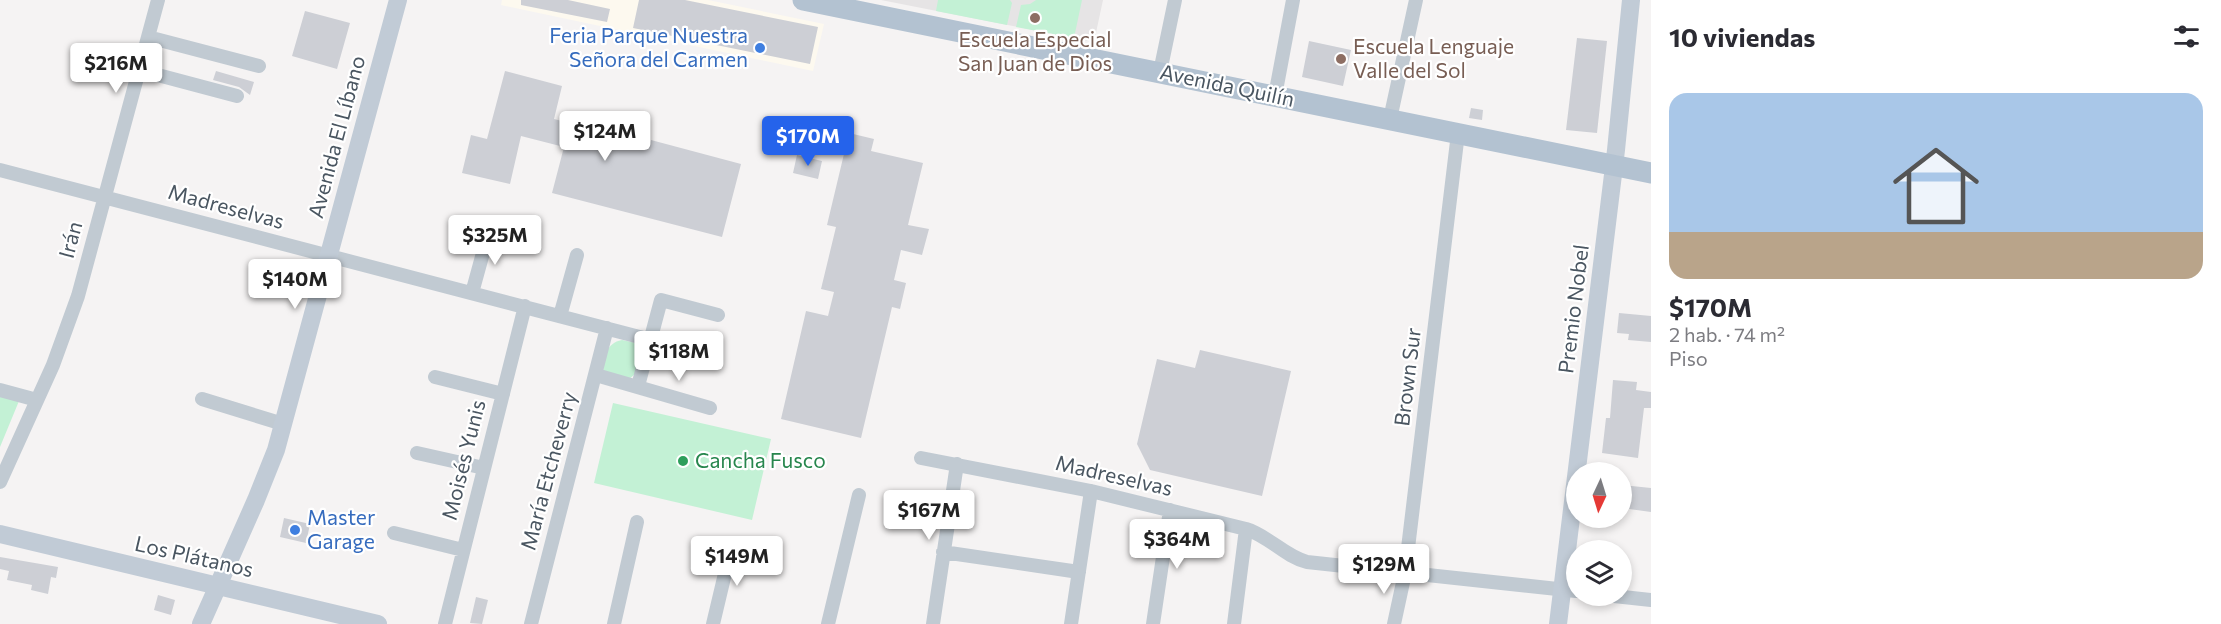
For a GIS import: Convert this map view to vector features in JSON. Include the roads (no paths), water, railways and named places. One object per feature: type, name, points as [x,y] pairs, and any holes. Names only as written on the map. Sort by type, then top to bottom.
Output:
[{"type":"main road","name":"Avenida Quilín","points":[[803,0],[1651,173]]},
{"type":"street","name":"Irán","points":[[0,482],[57,355],[75,305],[158,0]]},
{"type":"street","name":"Avenida El Líbano","points":[[201,624],[266,476],[283,424],[398,0]]},
{"type":"street","points":[[1160,72],[1175,0]]},
{"type":"street","points":[[1275,96],[1293,0]]},
{"type":"street","points":[[1390,119],[1416,0]]},
{"type":"street","name":"Premio Nobel","points":[[1574,540],[1631,0]]},
{"type":"street","points":[[148,37],[259,66]]},
{"type":"street","points":[[139,70],[237,96]]},
{"type":"street","name":"Brown Sur","points":[[1394,624],[1406,573],[1458,133]]},
{"type":"street","name":"Madreselvas","points":[[0,170],[651,340]]},
{"type":"street","points":[[472,292],[489,231]]},
{"type":"street","points":[[560,316],[577,255]]},
{"type":"street","points":[[638,386],[661,300],[718,315]]},
{"type":"street","name":"Moisés Yunis","points":[[446,624],[525,306]]},
{"type":"street","name":"María Etcheverry","points":[[531,624],[608,328]]},
{"type":"street","points":[[596,375],[710,408]]},
{"type":"street","points":[[435,377],[503,394]]},
{"type":"street","points":[[0,390],[37,400]]},
{"type":"street","points":[[202,399],[283,424]]},
{"type":"street","points":[[417,453],[484,468]]},
{"type":"street","name":"Madreselvas","points":[[921,458],[1091,492],[1246,529],[1263,536],[1302,560],[1566,590]]},
{"type":"street","points":[[933,624],[957,464]]},
{"type":"street","points":[[1071,624],[1091,492]]},
{"type":"street","points":[[828,624],[859,495]]},
{"type":"street","points":[[1153,624],[1170,510]]},
{"type":"street","points":[[614,624],[637,522]]},
{"type":"street","points":[[1234,624],[1246,529]]},
{"type":"street","points":[[394,533],[463,550]]},
{"type":"street","name":"Los Plátanos","points":[[0,534],[378,624]]},
{"type":"street","points":[[713,624],[732,544]]},
{"type":"street","points":[[943,552],[1079,572]]},
{"type":"street","points":[[1632,598],[1651,600]]},
{"type":"street","name":"Premio Nobel","points":[[1558,624],[1566,599]]},
{"type":"place","name":"Escuela Especial San Juan de Dios","points":[[1035,18]]},
{"type":"place","name":"Feria Parque Nuestra Señora del Carmen","points":[[760,48]]},
{"type":"place","name":"Escuela Lenguaje Valle del Sol","points":[[1341,59]]},
{"type":"place","name":"Cancha Fusco","points":[[683,461]]},
{"type":"place","name":"Master Garage","points":[[295,530]]}]
